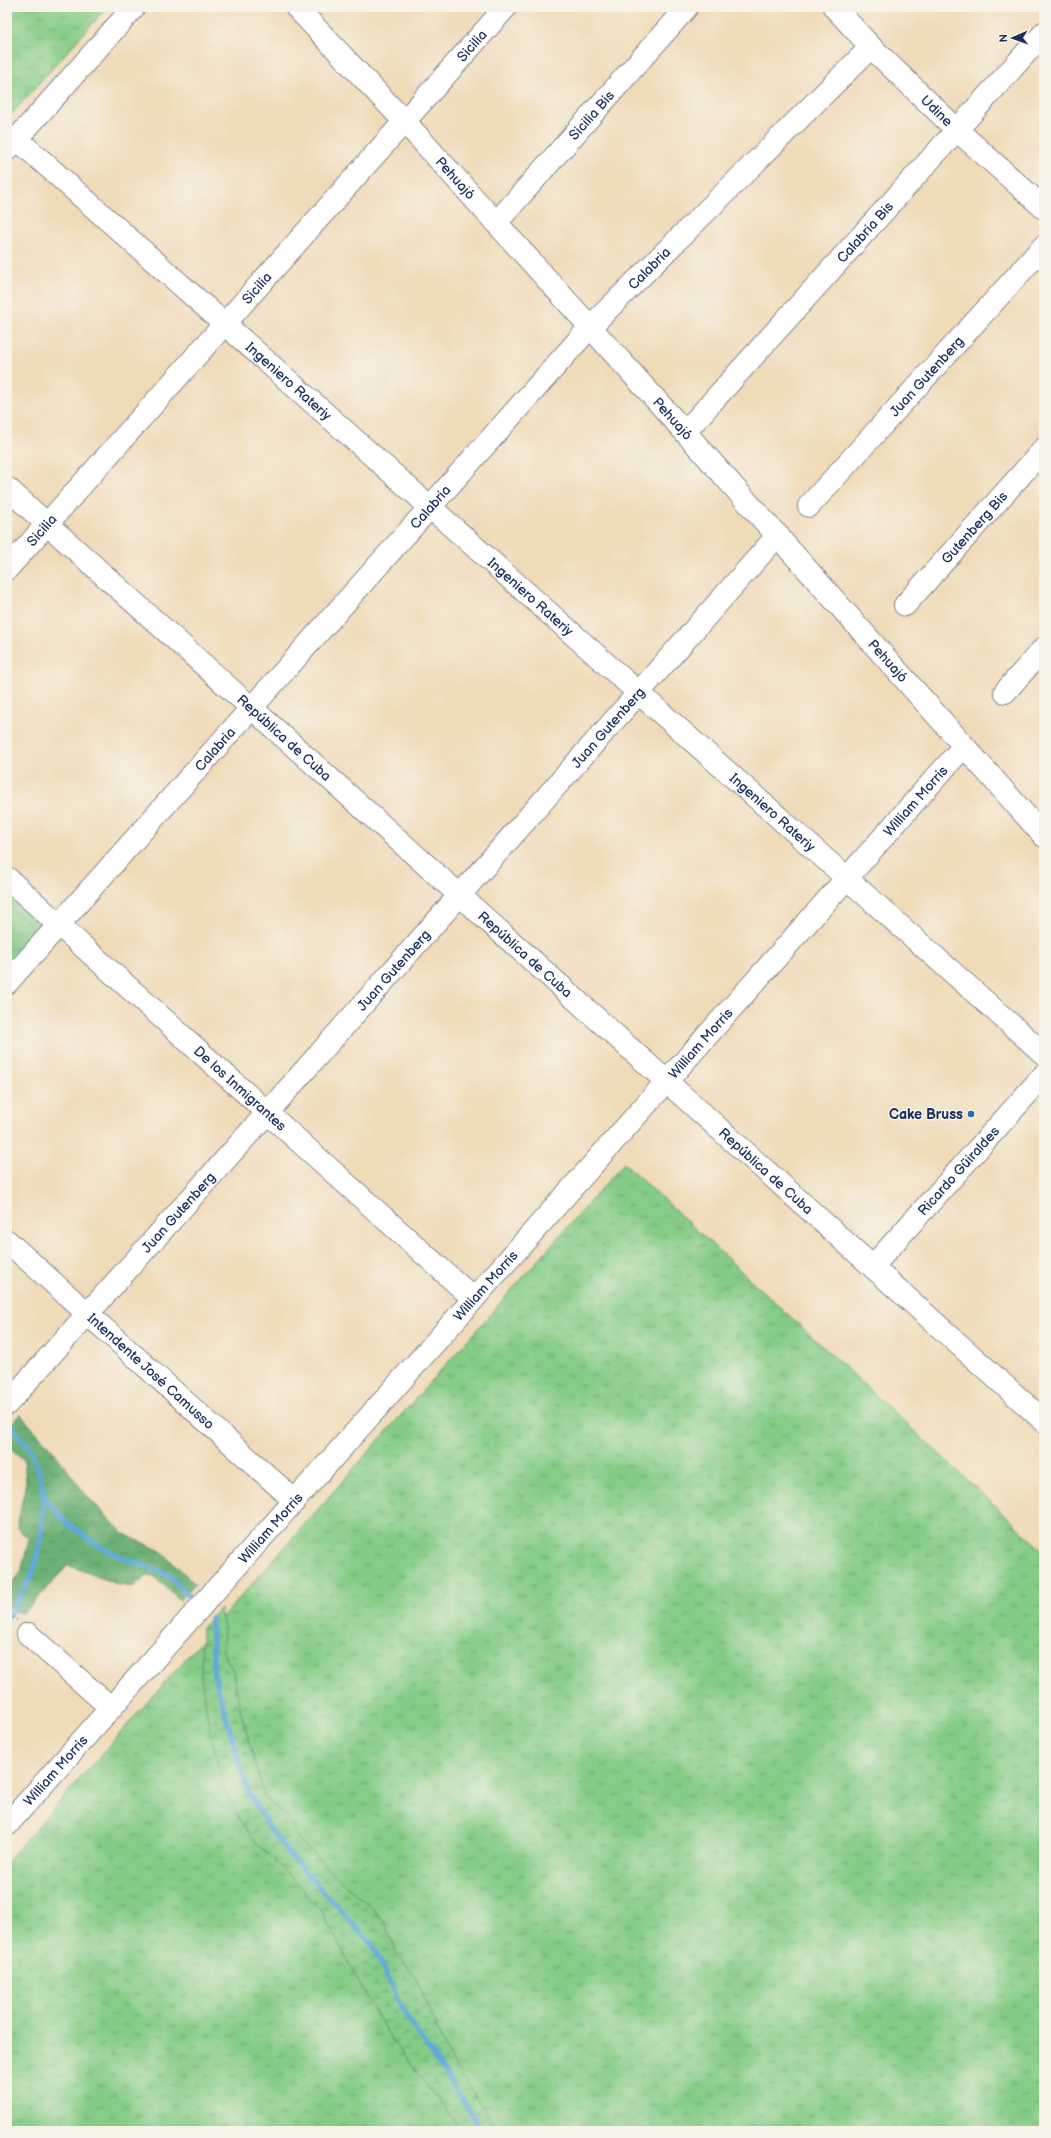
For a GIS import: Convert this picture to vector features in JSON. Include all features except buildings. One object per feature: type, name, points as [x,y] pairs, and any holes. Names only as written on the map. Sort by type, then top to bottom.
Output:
[{"type":"street","points":[[12,144],[134,7]]},
{"type":"street","name":"Sicilia","points":[[7,569],[506,7]]},
{"type":"street","name":"Sicilia Bis","points":[[496,224],[687,7]]},
{"type":"street","name":"Udine","points":[[834,7],[871,47],[957,130],[1044,208]]},
{"type":"street","name":"Pehuajó","points":[[308,11],[404,122],[778,535],[1044,836]]},
{"type":"street","name":"Calabria Bis","points":[[685,432],[1044,33]]},
{"type":"street","name":"Calabria","points":[[7,983],[590,327],[871,47]]},
{"type":"street","name":"Ingeniero Rateriy","points":[[12,144],[225,324],[1044,1054]]},
{"type":"street","name":"Juan Gutenberg","points":[[809,506],[1044,246]]},
{"type":"street","name":"Gutenberg Bis","points":[[905,605],[1044,449]]},
{"type":"street","name":"República de Cuba","points":[[7,488],[1044,1421]]},
{"type":"street","name":"Juan Gutenberg","points":[[7,1404],[267,1113],[778,535]]},
{"type":"street","points":[[1005,692],[1044,648]]},
{"type":"street","name":"William Morris","points":[[7,1826],[964,746]]},
{"type":"street","name":"De los Inmigrantes","points":[[7,878],[474,1299]]},
{"type":"street","name":"Ricardo Güiraldes","points":[[872,1266],[1044,1075]]},
{"type":"street","name":"Intendente José Camusso","points":[[7,1241],[295,1501]]},
{"type":"street","points":[[28,1634],[111,1708]]},
{"type":"path","points":[[7,1612],[14,1617]]},
{"type":"green space","points":[[7,7],[107,7],[7,119]]},
{"type":"green space","points":[[7,885],[44,920],[44,928],[7,971]]},
{"type":"green space","points":[[624,1163],[1044,1551],[1044,2131],[7,2131],[7,1861]]},
{"type":"green space","points":[[20,1414],[54,1452],[86,1495],[124,1534],[161,1551],[195,1584],[180,1600],[154,1576],[147,1575],[133,1587],[119,1585],[68,1565],[25,1612],[16,1612],[7,1606],[7,1590],[21,1572],[29,1539],[17,1528],[26,1481],[24,1460],[7,1445],[7,1428]]},
{"type":"green space","points":[[220,1608],[224,1628],[223,1652],[233,1671],[241,1713],[265,1798],[287,1817],[301,1843],[317,1856],[341,1882],[366,1902],[385,1922],[397,1954],[415,1976],[448,2055],[496,2127],[501,2131],[462,2131],[393,2042],[370,2003],[322,1912],[293,1879],[259,1846],[239,1819],[225,1790],[210,1732],[201,1677],[202,1628]]},
{"type":"waterway","points":[[11,1426],[30,1449],[40,1474],[44,1497],[67,1523],[95,1544],[119,1556],[167,1574],[193,1600]]},
{"type":"waterway","points":[[7,1619],[33,1573],[41,1538],[44,1497]]},
{"type":"waterway","points":[[211,1618],[214,1675],[247,1789],[268,1826],[290,1855],[373,1946],[403,2011],[483,2131]]},
{"type":"place","name":"Cake Bruss","points":[[971,1114]]}]
